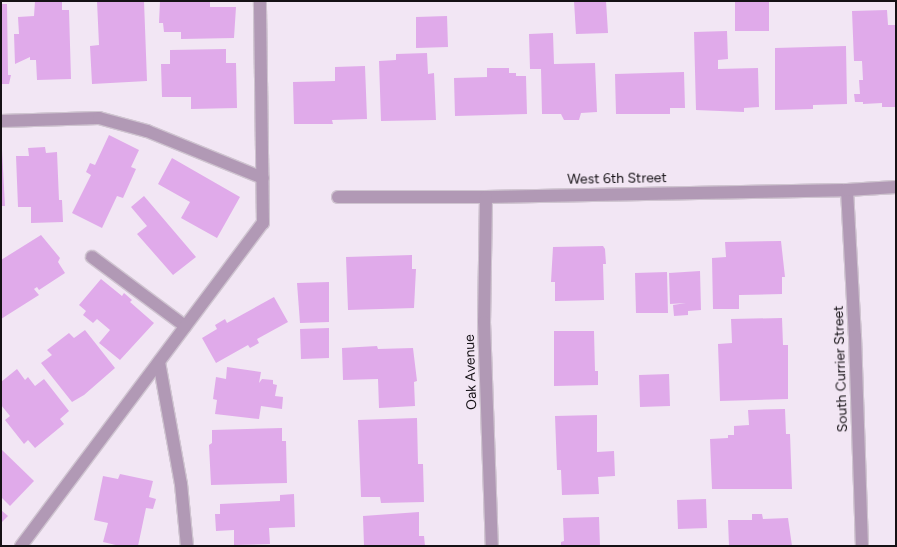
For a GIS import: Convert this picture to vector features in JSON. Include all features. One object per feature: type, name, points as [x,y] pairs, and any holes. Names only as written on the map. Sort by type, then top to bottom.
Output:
[{"type":"street","points":[[22,546],[263,223],[260,2]]},
{"type":"street","points":[[1,121],[99,118],[147,131],[263,178]]},
{"type":"street","name":"West 6th Street","points":[[338,197],[486,197],[847,190],[896,187]]},
{"type":"street","name":"South Currier Street","points":[[847,190],[855,336],[862,546]]},
{"type":"street","name":"Oak Avenue","points":[[486,197],[484,322],[492,546]]},
{"type":"street","points":[[92,257],[185,326]]},
{"type":"street","points":[[158,362],[181,484],[186,546]]},
{"type":"building","points":[[35,1],[62,1],[62,10],[69,10],[71,79],[37,80],[36,60],[30,60],[30,57],[15,64],[14,34],[19,34],[18,17],[34,16]]},
{"type":"building","points":[[97,1],[144,1],[147,81],[92,84],[90,46],[99,45]]},
{"type":"building","points":[[160,1],[210,1],[210,7],[236,7],[234,38],[181,39],[181,32],[164,32],[163,23],[159,23]]},
{"type":"building","points":[[574,1],[606,1],[608,33],[576,34]]},
{"type":"building","points":[[735,1],[769,1],[769,31],[735,31]]},
{"type":"building","points":[[1,4],[7,4],[8,75],[11,75],[9,84],[1,84]]},
{"type":"building","points":[[887,10],[888,25],[896,25],[896,107],[882,107],[882,103],[863,104],[863,102],[855,102],[854,94],[860,94],[859,80],[863,80],[862,61],[854,61],[852,11]]},
{"type":"building","points":[[447,16],[448,47],[416,48],[416,17]]},
{"type":"building","points":[[727,31],[728,59],[718,60],[718,69],[758,68],[759,107],[744,108],[744,112],[696,110],[694,32]]},
{"type":"building","points":[[553,33],[554,64],[595,63],[597,112],[581,113],[579,120],[564,120],[561,114],[542,114],[541,69],[530,69],[529,34]]},
{"type":"building","points":[[846,46],[847,104],[813,105],[813,109],[775,110],[775,48]]},
{"type":"building","points":[[226,49],[226,63],[236,63],[237,108],[191,109],[191,97],[162,97],[161,64],[170,64],[170,50]]},
{"type":"building","points":[[427,53],[428,74],[434,73],[436,120],[381,121],[379,61],[396,60],[396,54]]},
{"type":"building","points":[[365,66],[367,119],[332,120],[333,124],[294,124],[293,82],[335,81],[335,67]]},
{"type":"building","points":[[487,68],[509,68],[509,73],[516,73],[516,76],[526,76],[527,114],[455,116],[454,78],[487,77]]},
{"type":"building","points":[[684,72],[685,108],[670,108],[670,114],[616,114],[615,74]]},
{"type":"building","points":[[109,135],[139,150],[131,167],[136,169],[123,198],[117,196],[102,228],[72,213],[91,175],[86,172],[90,163],[95,165]]},
{"type":"building","points":[[45,147],[46,153],[57,152],[59,200],[62,200],[63,222],[31,223],[31,207],[18,207],[16,156],[29,156],[28,148]]},
{"type":"building","points":[[2,150],[5,206],[1,206]]},
{"type":"building","points":[[172,158],[240,197],[217,238],[181,218],[190,202],[158,184]]},
{"type":"building","points":[[144,196],[196,257],[173,275],[137,234],[147,226],[131,207]]},
{"type":"building","points":[[41,235],[60,258],[58,262],[65,273],[39,290],[37,287],[34,289],[39,295],[1,319],[1,260]]},
{"type":"building","points":[[781,241],[785,277],[782,277],[782,294],[739,295],[739,309],[713,309],[712,258],[726,257],[725,242]]},
{"type":"building","points":[[603,246],[605,249],[606,264],[603,264],[604,300],[555,301],[555,282],[551,282],[553,247]]},
{"type":"building","points":[[412,255],[412,269],[416,269],[414,308],[348,310],[346,257]]},
{"type":"building","points":[[700,271],[701,310],[688,311],[688,315],[674,316],[673,305],[686,303],[670,304],[669,273]]},
{"type":"building","points":[[667,272],[668,313],[636,313],[635,273]]},
{"type":"building","points":[[101,279],[122,296],[124,293],[132,300],[130,302],[154,323],[120,360],[99,343],[110,330],[97,319],[93,323],[83,315],[86,311],[79,305]]},
{"type":"building","points":[[329,282],[329,322],[300,323],[297,283]]},
{"type":"building","points":[[274,297],[288,322],[257,339],[259,343],[250,348],[248,345],[216,363],[202,338],[217,329],[215,325],[225,319],[227,323]]},
{"type":"building","points":[[782,318],[783,345],[788,345],[788,399],[720,401],[718,344],[732,343],[731,319]]},
{"type":"building","points":[[329,328],[329,358],[301,359],[300,329]]},
{"type":"building","points":[[85,330],[115,368],[84,395],[72,402],[41,363],[52,355],[47,350],[69,333],[74,338]]},
{"type":"building","points":[[554,331],[594,331],[595,371],[598,371],[598,385],[554,386]]},
{"type":"building","points":[[377,346],[378,349],[413,348],[417,381],[414,382],[415,406],[379,408],[378,379],[343,380],[342,348]]},
{"type":"building","points":[[227,367],[261,372],[259,383],[262,379],[273,380],[273,384],[277,385],[275,396],[283,397],[282,409],[261,406],[259,419],[215,414],[217,400],[213,399],[216,377],[226,379]]},
{"type":"building","points":[[17,369],[25,380],[28,377],[35,386],[44,379],[69,411],[60,419],[64,424],[35,448],[28,440],[24,444],[5,420],[10,416],[1,405],[1,382]]},
{"type":"building","points":[[669,374],[670,406],[640,407],[639,375]]},
{"type":"building","points":[[785,409],[786,434],[790,434],[792,489],[712,489],[710,439],[728,438],[728,435],[734,435],[734,426],[749,425],[748,410]]},
{"type":"building","points":[[597,415],[597,452],[614,451],[615,476],[598,477],[599,494],[562,495],[561,470],[557,470],[555,416]]},
{"type":"building","points":[[417,418],[418,464],[423,464],[424,502],[381,503],[380,497],[361,497],[358,420]]},
{"type":"building","points":[[282,428],[282,441],[286,441],[287,483],[211,485],[209,445],[212,443],[212,430]]},
{"type":"building","points":[[1,449],[34,481],[10,506],[1,497]]},
{"type":"building","points":[[120,474],[153,481],[149,497],[156,499],[153,509],[146,508],[138,546],[120,546],[103,542],[108,523],[94,520],[103,476],[118,479]]},
{"type":"building","points":[[294,494],[295,527],[269,528],[270,544],[234,545],[234,530],[216,531],[215,514],[220,514],[220,504],[280,501],[280,495]]},
{"type":"building","points":[[706,499],[707,528],[678,529],[677,500]]},
{"type":"building","points":[[1,510],[8,516],[1,523]]},
{"type":"building","points":[[419,512],[419,536],[424,536],[425,546],[364,546],[363,516]]},
{"type":"building","points":[[752,514],[762,514],[763,519],[788,518],[792,546],[729,546],[728,520],[752,520]]},
{"type":"building","points":[[599,517],[600,546],[561,546],[561,542],[564,541],[563,518]]}]
